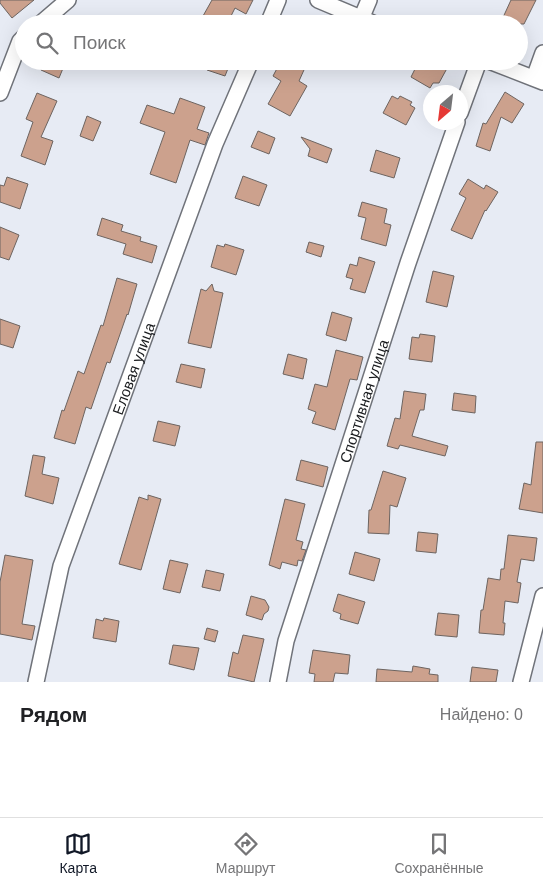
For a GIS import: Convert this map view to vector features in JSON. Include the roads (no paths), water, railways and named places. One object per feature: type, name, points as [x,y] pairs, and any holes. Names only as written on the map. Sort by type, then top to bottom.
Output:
[{"type":"street","points":[[50,15],[68,0]]},
{"type":"street","points":[[272,15],[278,0]]},
{"type":"street","points":[[318,0],[352,15]]},
{"type":"street","points":[[368,0],[368,15]]},
{"type":"street","points":[[513,70],[539,80],[543,53]]},
{"type":"street","points":[[0,93],[15,54]]},
{"type":"street","name":"Еловая улица","points":[[36,682],[61,566],[216,144],[247,70]]},
{"type":"street","points":[[468,91],[476,70]]},
{"type":"street","name":"Спортивная улица","points":[[278,682],[286,641],[408,263],[454,130]]},
{"type":"street","points":[[521,682],[543,596]]}]
